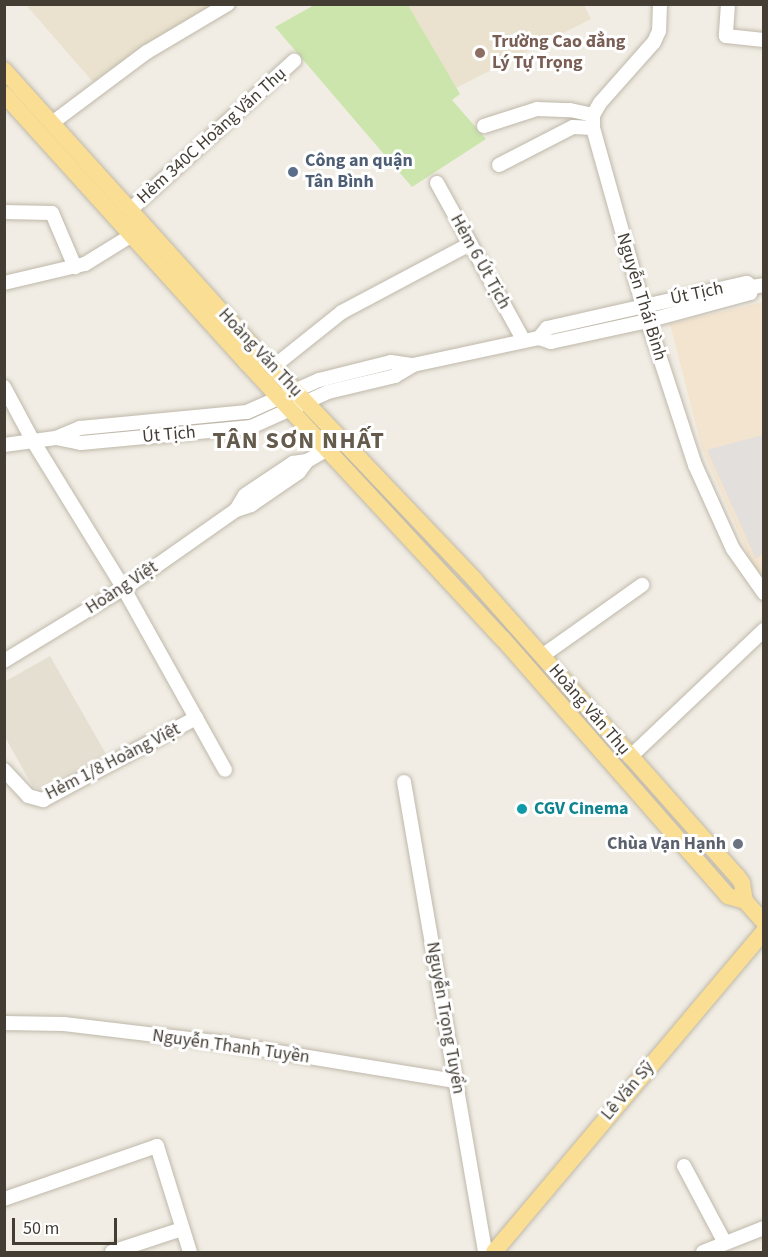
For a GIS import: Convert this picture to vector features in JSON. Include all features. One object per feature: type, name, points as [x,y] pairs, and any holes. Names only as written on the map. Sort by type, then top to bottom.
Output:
[{"type":"main road","name":"Hoàng Văn Thụ","points":[[4,70],[273,367],[542,656],[742,883],[745,902],[728,896],[503,639],[284,403],[4,94]]},
{"type":"main road","points":[[328,449],[344,441]]},
{"type":"main road","points":[[745,902],[764,922]]},
{"type":"main road","name":"Lê Văn Sỹ","points":[[494,1252],[764,931]]},
{"type":"street","points":[[51,123],[147,52],[228,4]]},
{"type":"street","points":[[593,122],[600,103],[654,42],[661,19],[660,4]]},
{"type":"street","points":[[728,4],[726,36],[764,40]]},
{"type":"street","name":"Hẻm 340C Hoàng Văn Thụ","points":[[130,210],[294,61]]},
{"type":"street","points":[[484,126],[537,109],[570,110],[593,122]]},
{"type":"street","points":[[499,165],[573,127],[593,122]]},
{"type":"street","name":"Nguyễn Thái Bình","points":[[593,122],[643,306],[694,465],[734,549],[764,593]]},
{"type":"street","name":"Hẻm 6 Út Tịch","points":[[437,183],[524,341]]},
{"type":"street","points":[[4,212],[52,213],[75,267]]},
{"type":"street","points":[[4,283],[86,264],[132,235]]},
{"type":"street","points":[[273,367],[342,312],[470,244]]},
{"type":"street","name":"Út Tịch","points":[[539,338],[548,328],[747,283],[758,286]]},
{"type":"street","name":"Út Tịch","points":[[4,445],[56,438],[80,428],[247,412],[284,403],[300,396],[328,392],[395,376],[413,365],[539,338],[551,342],[648,321],[750,293],[758,286]]},
{"type":"street","points":[[4,387],[33,441],[124,588],[225,770]]},
{"type":"street","name":"Hoàng Việt","points":[[4,661],[124,588],[236,510],[251,505],[291,477],[307,460],[328,449]]},
{"type":"street","points":[[542,656],[642,585]]},
{"type":"street","points":[[630,756],[764,630]]},
{"type":"street","name":"Hẻm 1/8 Hoàng Việt","points":[[4,770],[28,796],[43,800],[196,718]]},
{"type":"street","name":"Nguyễn Trọng Tuyển","points":[[404,783],[485,1252]]},
{"type":"street","name":"Nguyễn Thanh Tuyền","points":[[4,1023],[64,1024],[223,1043],[456,1081]]},
{"type":"street","points":[[4,1199],[157,1146],[190,1252]]},
{"type":"street","points":[[684,1166],[725,1243]]},
{"type":"street","points":[[703,1252],[764,1228]]},
{"type":"street","points":[[112,1252],[182,1229]]},
{"type":"shaded area","points":[[26,5],[216,5],[146,44],[93,82]]},
{"type":"shaded area","name":"Trường Cao đẳng Lý Tự Trọng","points":[[408,5],[584,5],[591,19],[456,88]]},
{"type":"shaded area","points":[[763,302],[763,579],[752,563],[702,449],[670,324]]},
{"type":"shaded area","points":[[763,435],[763,553],[756,559],[707,450]]},
{"type":"shaded area","points":[[50,656],[106,754],[45,790],[33,787],[5,737],[4,682]]},
{"type":"green space","points":[[316,4],[408,5],[460,94],[452,100],[486,139],[412,187],[275,27]]},
{"type":"place","name":"Trường Cao đẳng Lý Tự Trọng","points":[[480,53]]},
{"type":"place","name":"Công an quận Tân Bình","points":[[293,172]]},
{"type":"place","name":"CGV Cinema","points":[[522,809]]},
{"type":"place","name":"Chùa Vạn Hạnh","points":[[738,844]]},
{"type":"district","name":"TÂN SƠN NHẤT","points":[[299,441]]}]
